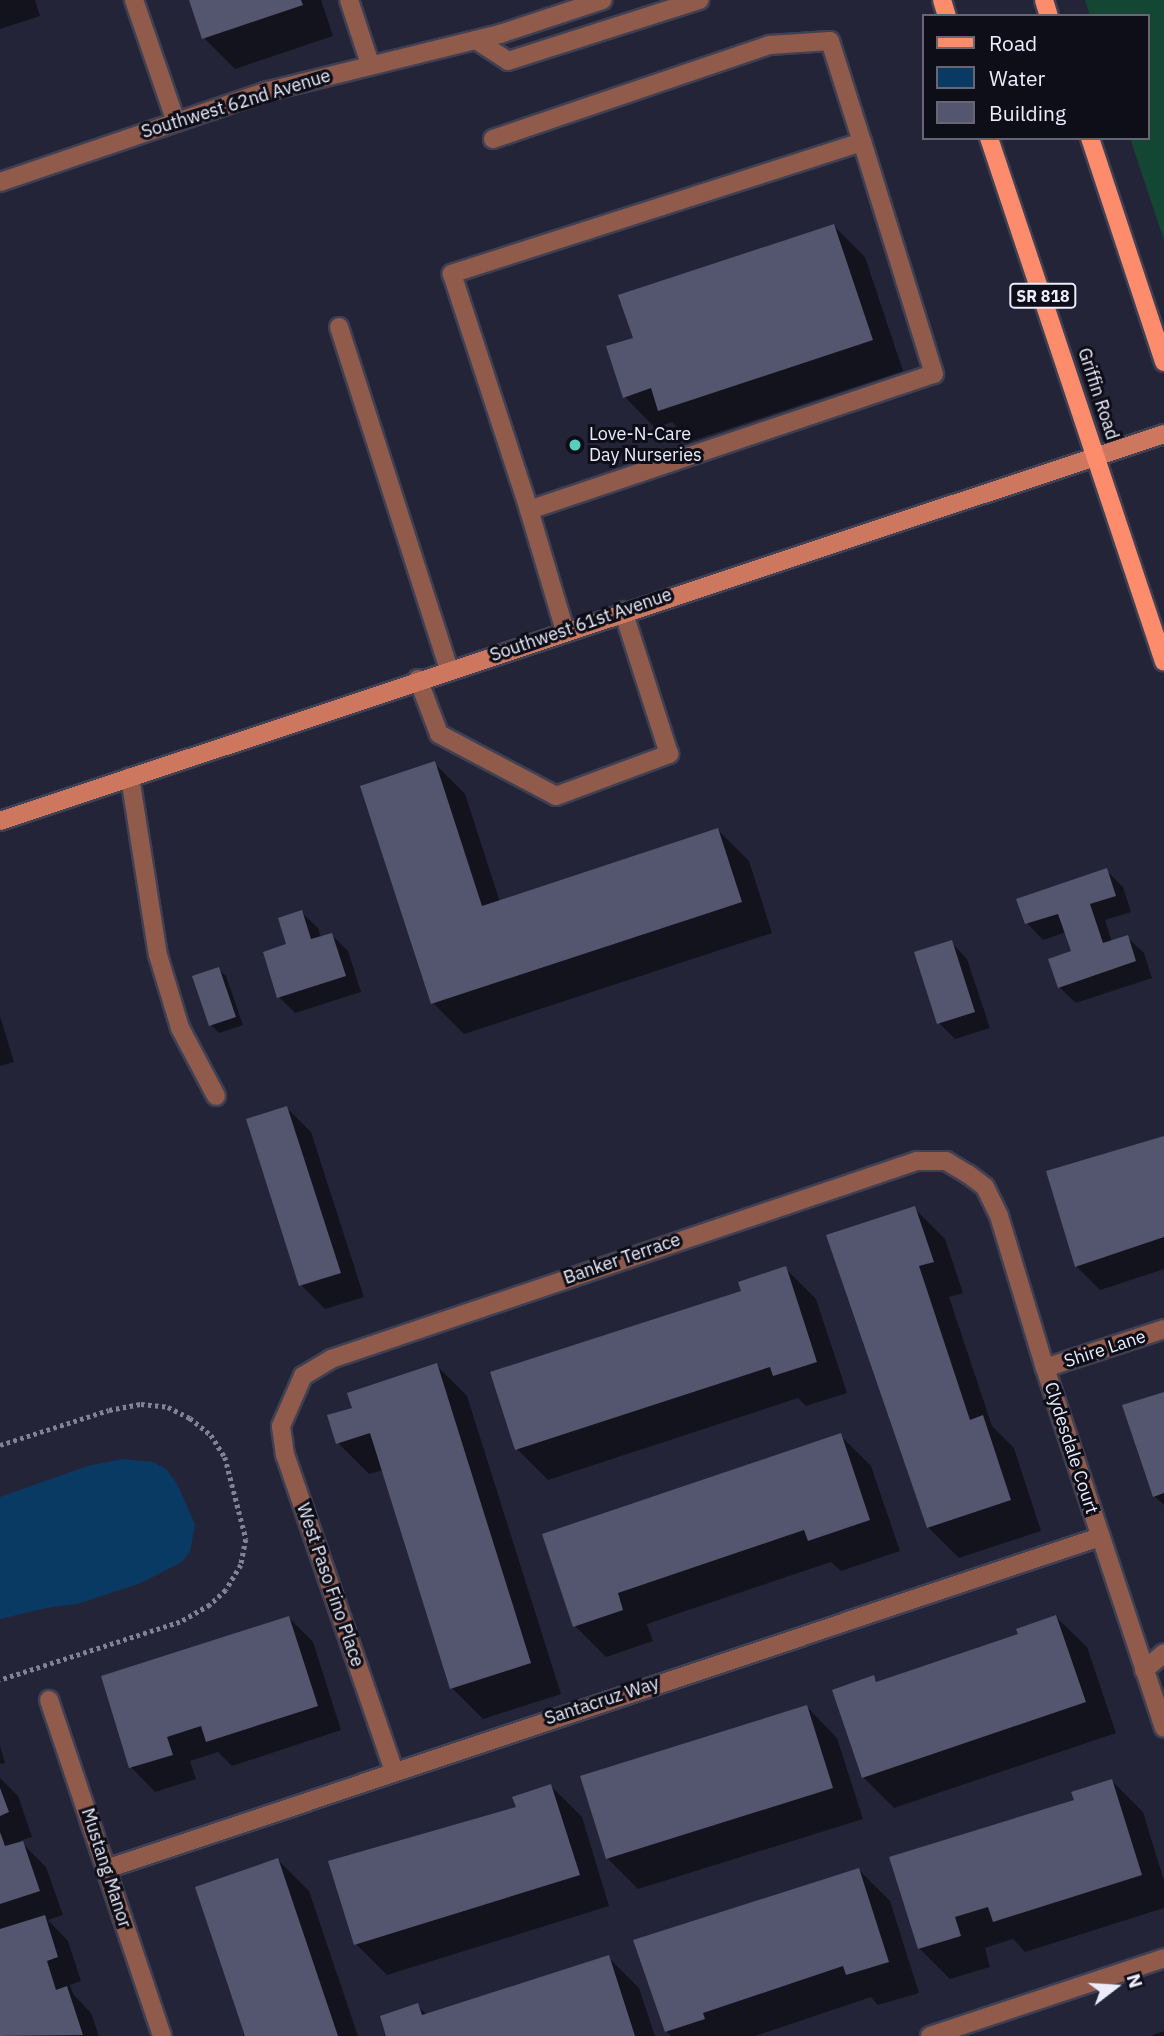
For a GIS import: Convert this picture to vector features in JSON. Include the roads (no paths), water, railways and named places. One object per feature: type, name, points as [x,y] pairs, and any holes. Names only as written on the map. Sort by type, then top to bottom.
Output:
[{"type":"main road","name":"Griffin Road","points":[[990,140],[1164,662]]},
{"type":"main road","points":[[1091,140],[1164,362]]},
{"type":"street","points":[[134,0],[176,122]]},
{"type":"street","points":[[349,0],[370,64]]},
{"type":"street","name":"Southwest 62nd Avenue","points":[[0,182],[268,91],[476,40],[603,0]]},
{"type":"street","points":[[476,40],[508,61],[699,0]]},
{"type":"street","points":[[493,139],[769,45],[830,41],[934,374],[529,510]]},
{"type":"street","points":[[565,631],[529,510],[452,274],[862,142]]},
{"type":"street","points":[[339,327],[449,669]]},
{"type":"street","name":"Southwest 61st Avenue","points":[[0,821],[623,611],[1164,434]]},
{"type":"street","points":[[418,680],[439,734],[556,796],[669,754],[623,611]]},
{"type":"street","points":[[130,777],[158,954],[180,1028],[216,1096]]},
{"type":"street","name":"Banker Terrace","points":[[292,1398],[303,1376],[331,1359],[860,1178],[917,1161],[946,1161],[968,1174]]},
{"type":"street","name":"Clydesdale Court","points":[[968,1174],[985,1187],[999,1216],[1045,1368],[1164,1728]]},
{"type":"street","name":"Shire Lane","points":[[1045,1368],[1164,1329]]},
{"type":"street","name":"West Paso Fino Place","points":[[292,1398],[281,1426],[285,1455],[394,1771]]},
{"type":"street","name":"Santacruz Way","points":[[106,1868],[1100,1537]]},
{"type":"street","points":[[1144,1670],[1164,1653]]},
{"type":"street","points":[[1144,1670],[1164,1671]]},
{"type":"street","name":"Mustang Manor","points":[[50,1700],[162,2036]]},
{"type":"street","points":[[930,2036],[1164,1958]]},
{"type":"water","points":[[123,1459],[153,1462],[166,1469],[176,1482],[195,1524],[190,1552],[180,1563],[141,1583],[77,1604],[0,1619],[0,1497],[88,1466]]},
{"type":"place","name":"Love-N-Care Day Nurseries","points":[[575,445]]}]
